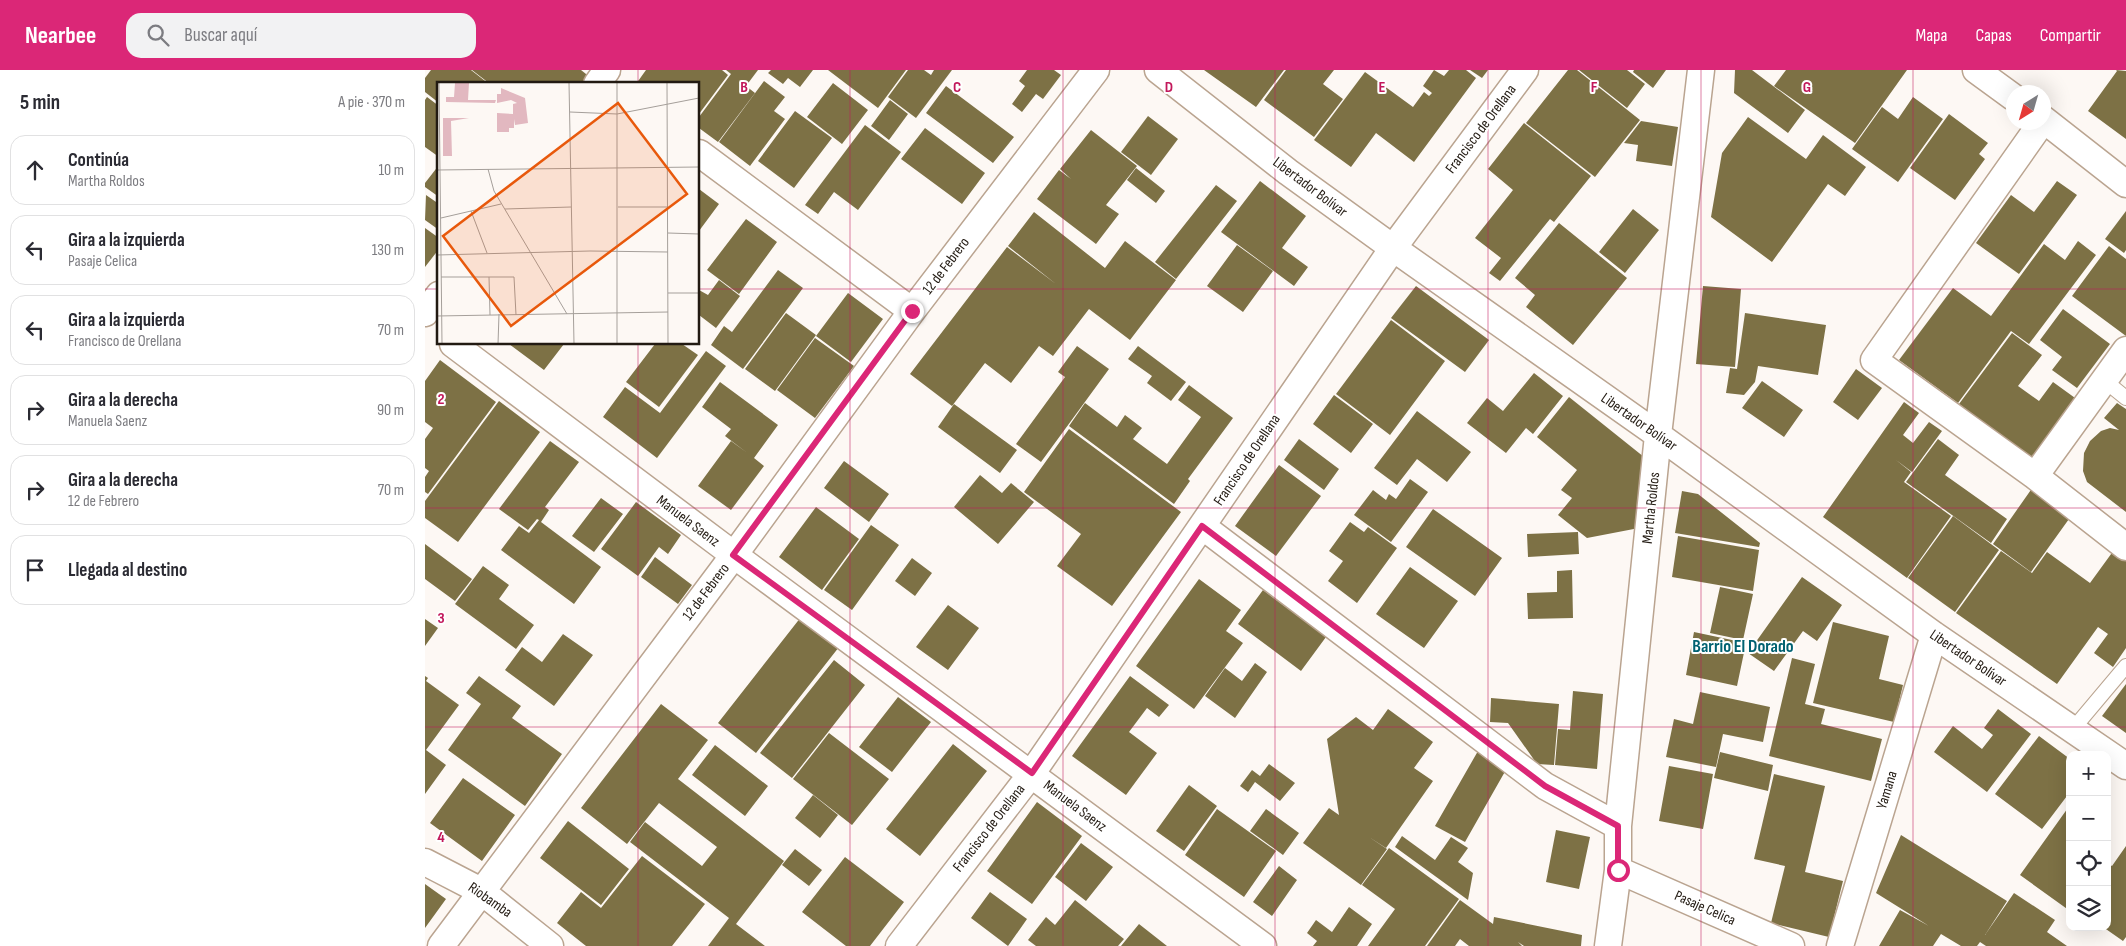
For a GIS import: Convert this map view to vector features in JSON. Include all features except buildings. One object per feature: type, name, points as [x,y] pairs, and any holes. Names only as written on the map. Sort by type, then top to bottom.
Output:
[{"type":"street","name":"12 de Febrero","points":[[441,946],[733,555],[912,311],[1096,70]]},
{"type":"street","name":"Libertador Bolívar","points":[[1158,70],[1288,172],[1393,248],[1658,434],[1934,635],[2126,766]]},
{"type":"street","name":"Francisco de Orellana","points":[[899,946],[1032,773],[1393,248],[1525,70]]},
{"type":"street","name":"Martha Roldos","points":[[1608,946],[1618,870],[1618,826],[1658,434],[1701,70]]},
{"type":"street","points":[[1976,70],[2006,92]]},
{"type":"street","points":[[2051,126],[2126,184]]},
{"type":"street","points":[[2036,130],[1874,360],[2035,476],[2126,547]]},
{"type":"street","points":[[700,154],[912,311]]},
{"type":"street","points":[[425,313],[437,298]]},
{"type":"street","points":[[425,323],[437,332]]},
{"type":"street","name":"Manuela Saenz","points":[[454,345],[733,555],[1032,773],[1263,946]]},
{"type":"street","points":[[2035,476],[2126,350]]},
{"type":"street","points":[[1202,526],[1545,786],[1618,826]]},
{"type":"street","name":"Yamana","points":[[1840,946],[1934,635]]},
{"type":"street","name":"Riobamba","points":[[425,862],[481,891],[550,946]]},
{"type":"street","name":"Pasaje Celica","points":[[1618,870],[1791,946]]},
{"type":"lane","points":[[2105,381],[2126,398]]},
{"type":"lane","points":[[2073,729],[2126,666]]},
{"type":"district","name":"Barrio El Dorado","points":[[1743,646]]},
{"type":"route","points":[[912,311],[733,555],[1032,773],[1202,526],[1545,786],[1618,826],[1618,870]]}]
